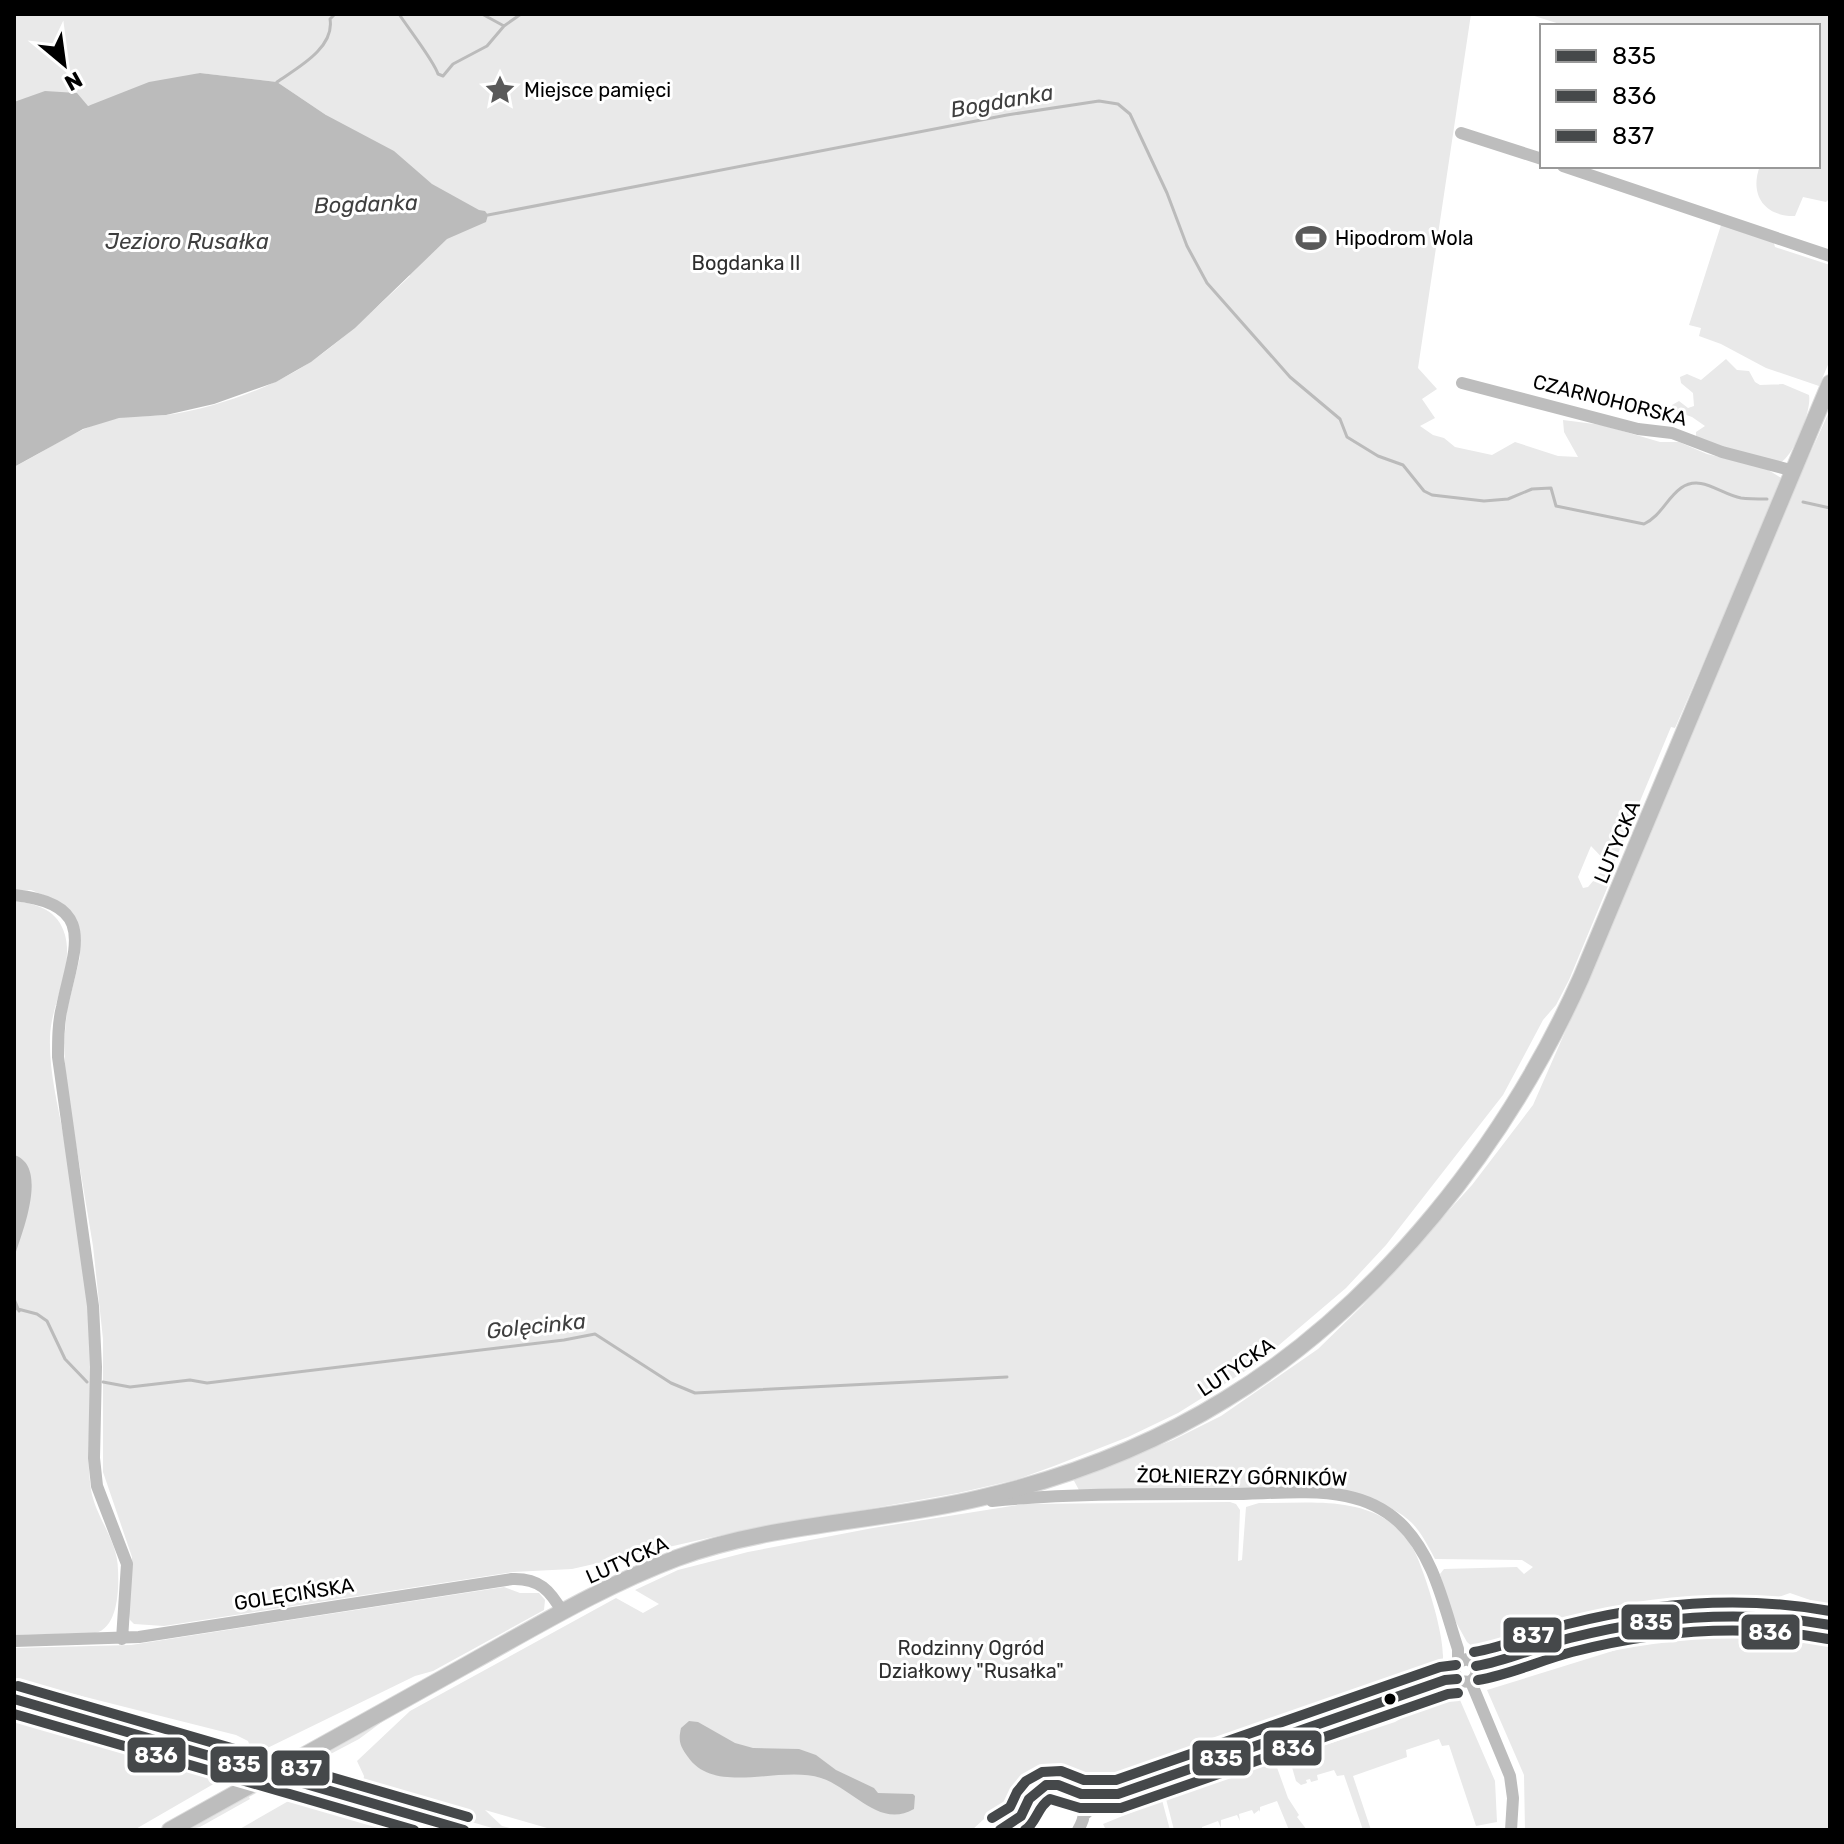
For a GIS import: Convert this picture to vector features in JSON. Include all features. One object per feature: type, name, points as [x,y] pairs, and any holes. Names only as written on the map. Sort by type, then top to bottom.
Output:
[{"type":"main road","name":"LUTYCKA","points":[[170,1830],[629,1578],[696,1552],[754,1538],[945,1506],[1008,1491],[1118,1453],[1189,1420],[1233,1395],[1280,1362],[1332,1319],[1443,1203],[1523,1090],[1569,1006],[1830,383]]},
{"type":"street","points":[[1461,133],[1540,158]]},
{"type":"street","points":[[1569,168],[1830,256]]},
{"type":"street","name":"CZARNOHORSKA","points":[[1462,383],[1638,429],[1672,433],[1722,452],[1794,471]]},
{"type":"street","points":[[14,895],[49,902],[59,908],[71,923],[75,936],[74,963],[59,1019],[58,1057],[93,1306],[95,1472],[97,1486],[127,1564],[122,1639]]},
{"type":"street","points":[[1065,1472],[1068,1488],[1080,1495]]},
{"type":"street","name":"ŻOŁNIERZY GÓRNIKÓW","points":[[945,1506],[1080,1495],[1332,1494],[1364,1501],[1381,1509],[1400,1523],[1421,1549],[1431,1570],[1465,1669],[1510,1776],[1513,1798],[1511,1830]]},
{"type":"street","name":"GOLĘCIŃSKA","points":[[14,1641],[122,1639],[512,1579],[528,1579],[541,1584],[563,1613]]},
{"type":"street","points":[[1078,1830],[1084,1815],[1118,1794],[1465,1669],[1527,1650],[1666,1619],[1754,1615],[1830,1625]]},
{"type":"street","points":[[14,1699],[464,1830]]},
{"type":"street","points":[[1000,1830],[1021,1816],[1036,1791],[1046,1785],[1058,1785],[1076,1793],[1118,1794]]},
{"type":"street","points":[[1076,1793],[1084,1815]]},
{"type":"street","points":[[1025,1809],[1029,1830]]},
{"type":"green space","name":"Bogdanka II","points":[[14,14],[1471,14],[1418,368],[1437,389],[1422,399],[1435,418],[1420,426],[1455,447],[1492,455],[1515,442],[1558,456],[1578,457],[1564,432],[1563,420],[1602,425],[1660,442],[1679,442],[1707,454],[1765,468],[1783,479],[1675,728],[1671,727],[1612,868],[1591,846],[1578,877],[1583,888],[1588,887],[1600,873],[1610,881],[1569,980],[1556,1005],[1543,1020],[1503,1095],[1386,1245],[1346,1288],[1258,1363],[1178,1413],[1128,1437],[1015,1480],[717,1536],[572,1569],[513,1572],[164,1626],[134,1624],[129,1612],[132,1557],[103,1472],[103,1339],[93,1246],[66,1084],[64,1043],[67,1010],[80,957],[80,932],[58,901],[31,890],[14,890],[14,467],[104,421],[195,410],[277,381],[331,347],[410,276],[326,115],[277,82],[200,73],[106,103],[87,106],[81,100],[14,131]]},
{"type":"green space","points":[[1528,14],[1830,14],[1830,198],[1826,202],[1803,197],[1795,216],[1784,215],[1767,208],[1756,186],[1759,168],[1820,168],[1820,24],[1560,24]]},
{"type":"green space","points":[[1722,222],[1773,240],[1775,247],[1830,265],[1830,360],[1819,386],[1766,368],[1699,336],[1701,328],[1689,325]]},
{"type":"green space","points":[[1726,359],[1737,370],[1749,371],[1760,385],[1783,384],[1809,395],[1808,411],[1801,432],[1791,452],[1780,463],[1696,440],[1696,432],[1705,426],[1692,417],[1672,410],[1672,405],[1679,401],[1688,408],[1694,406],[1693,393],[1681,383],[1680,377],[1687,374],[1701,380]]},
{"type":"green space","points":[[1830,410],[1830,1607],[1790,1593],[1758,1604],[1666,1608],[1555,1631],[1492,1654],[1480,1653],[1467,1642],[1452,1615],[1440,1574],[1444,1569],[1517,1567],[1524,1574],[1533,1567],[1522,1560],[1435,1559],[1411,1522],[1373,1499],[1079,1490],[1073,1479],[1173,1440],[1221,1416],[1318,1349],[1363,1305],[1472,1185],[1533,1105]]},
{"type":"green space","points":[[14,901],[39,906],[52,914],[62,926],[67,948],[67,960],[51,1024],[51,1061],[88,1310],[91,1490],[114,1549],[118,1570],[113,1616],[103,1630],[95,1633],[14,1635]]},
{"type":"green space","name":"Rodzinny Ogród Działkowy \"Rusałka\"","points":[[1230,1502],[1240,1510],[1238,1561],[1242,1560],[1246,1507],[1259,1503],[1343,1505],[1360,1508],[1390,1522],[1411,1545],[1422,1569],[1439,1626],[1443,1658],[1441,1667],[1418,1681],[1391,1689],[1390,1685],[1380,1688],[1381,1692],[1373,1695],[1374,1699],[1099,1786],[1092,1786],[1063,1772],[1045,1771],[1024,1785],[1000,1812],[1001,1816],[984,1819],[972,1830],[554,1830],[485,1810],[502,1826],[518,1830],[499,1830],[362,1790],[364,1776],[357,1761],[410,1711],[616,1598],[643,1613],[659,1604],[635,1590],[678,1570],[748,1552],[873,1528],[1024,1504]]},
{"type":"green space","points":[[504,1587],[520,1593],[539,1593],[545,1600],[544,1610],[433,1671],[415,1676],[253,1755],[248,1741],[236,1735],[14,1679],[14,1648],[131,1645]]},
{"type":"green space","points":[[1699,1634],[1757,1634],[1830,1644],[1830,1830],[1525,1830],[1524,1775],[1487,1690],[1632,1645]]},
{"type":"green space","points":[[1428,1692],[1430,1696],[1393,1718],[1284,1754],[1293,1738]]},
{"type":"green space","points":[[1457,1696],[1460,1700],[1495,1781],[1497,1822],[1476,1826],[1449,1745],[1442,1746],[1439,1739],[1406,1750],[1407,1757],[1353,1776],[1371,1830],[1363,1830],[1344,1775],[1337,1776],[1334,1770],[1317,1775],[1318,1780],[1306,1780],[1307,1783],[1301,1785],[1296,1781],[1289,1757],[1395,1722],[1426,1704]]},
{"type":"green space","points":[[14,1708],[94,1736],[208,1768],[217,1782],[134,1830],[14,1830]]},
{"type":"green space","points":[[386,1719],[359,1739],[249,1797],[200,1827],[186,1830]]},
{"type":"green space","points":[[1256,1751],[1272,1758],[1185,1787],[1184,1783],[1208,1769]]},
{"type":"green space","points":[[1275,1762],[1288,1798],[1307,1830],[1289,1830],[1277,1801],[1260,1807],[1260,1812],[1254,1814],[1252,1810],[1239,1814],[1240,1821],[1237,1815],[1221,1820],[1221,1828],[1218,1821],[1202,1827],[1202,1830],[1174,1830],[1166,1799]]},
{"type":"green space","points":[[299,1795],[421,1830],[238,1830]]},
{"type":"green space","points":[[1162,1800],[1170,1830],[1106,1830],[1103,1824]]},
{"type":"water","name":"Jezioro Rusałka","points":[[200,73],[277,82],[326,115],[394,151],[432,184],[485,211],[488,215],[486,222],[447,239],[355,328],[311,362],[276,382],[214,404],[166,415],[119,418],[83,429],[14,467],[14,102],[45,91],[77,93],[88,106],[149,82]]},
{"type":"water","points":[[14,1155],[25,1162],[32,1186],[27,1218],[14,1258]]},
{"type":"water","points":[[689,1721],[698,1722],[735,1743],[753,1748],[799,1749],[816,1755],[878,1793],[913,1794],[914,1809],[901,1814],[878,1811],[833,1783],[805,1775],[714,1775],[700,1769],[681,1746],[681,1728]]},
{"type":"waterway","points":[[277,82],[321,48],[327,39],[330,19],[335,14]]},
{"type":"waterway","points":[[399,14],[438,74],[443,76],[453,64],[487,46],[504,26]]},
{"type":"waterway","points":[[482,14],[504,26],[521,14]]},
{"type":"waterway","name":"Bogdanka","points":[[488,215],[1007,115],[1099,101],[1118,104],[1130,114],[1167,193],[1187,246],[1207,283],[1290,377],[1340,419],[1347,437],[1378,456],[1403,465],[1424,491],[1432,495],[1484,501],[1508,499],[1532,489],[1551,488],[1556,506],[1644,524],[1688,484],[1703,484],[1741,498],[1767,499]]},
{"type":"waterway","name":"Bogdanka","points":[[1803,502],[1830,508]]},
{"type":"waterway","name":"Golęcinka","points":[[14,1299],[19,1311]]},
{"type":"waterway","name":"Golęcinka","points":[[14,1308],[37,1314],[47,1321],[65,1359],[87,1382]]},
{"type":"waterway","name":"Golęcinka","points":[[103,1382],[130,1387],[190,1380],[207,1383],[595,1334],[671,1383],[695,1393],[1007,1377]]},
{"type":"transit line","name":"837","points":[[1474,1652],[1601,1616],[1666,1606],[1764,1603],[1830,1611]]},
{"type":"transit line","name":"835","points":[[1476,1666],[1602,1630],[1667,1620],[1732,1616],[1830,1625]]},
{"type":"transit line","name":"836","points":[[1478,1680],[1604,1644],[1667,1634],[1731,1630],[1828,1639]]},
{"type":"transit line","name":"837","points":[[992,1818],[1010,1807],[1026,1781],[1042,1772],[1061,1771],[1084,1780],[1116,1780],[1440,1667],[1456,1665]]},
{"type":"transit line","name":"835","points":[[1000,1830],[1021,1816],[1029,1799],[1046,1785],[1058,1785],[1081,1794],[1118,1794],[1445,1680],[1457,1679]]},
{"type":"transit line","name":"837","points":[[18,1686],[468,1817]]},
{"type":"transit line","name":"836","points":[[1025,1830],[1050,1799],[1080,1808],[1121,1808],[1458,1693]]},
{"type":"transit line","name":"835","points":[[14,1699],[464,1830]]},
{"type":"transit line","name":"836","points":[[14,1714],[414,1830]]},
{"type":"place","name":"Miejsce pamięci","points":[[500,90]]},
{"type":"place","name":"Hipodrom Wola","points":[[1311,238]]}]
